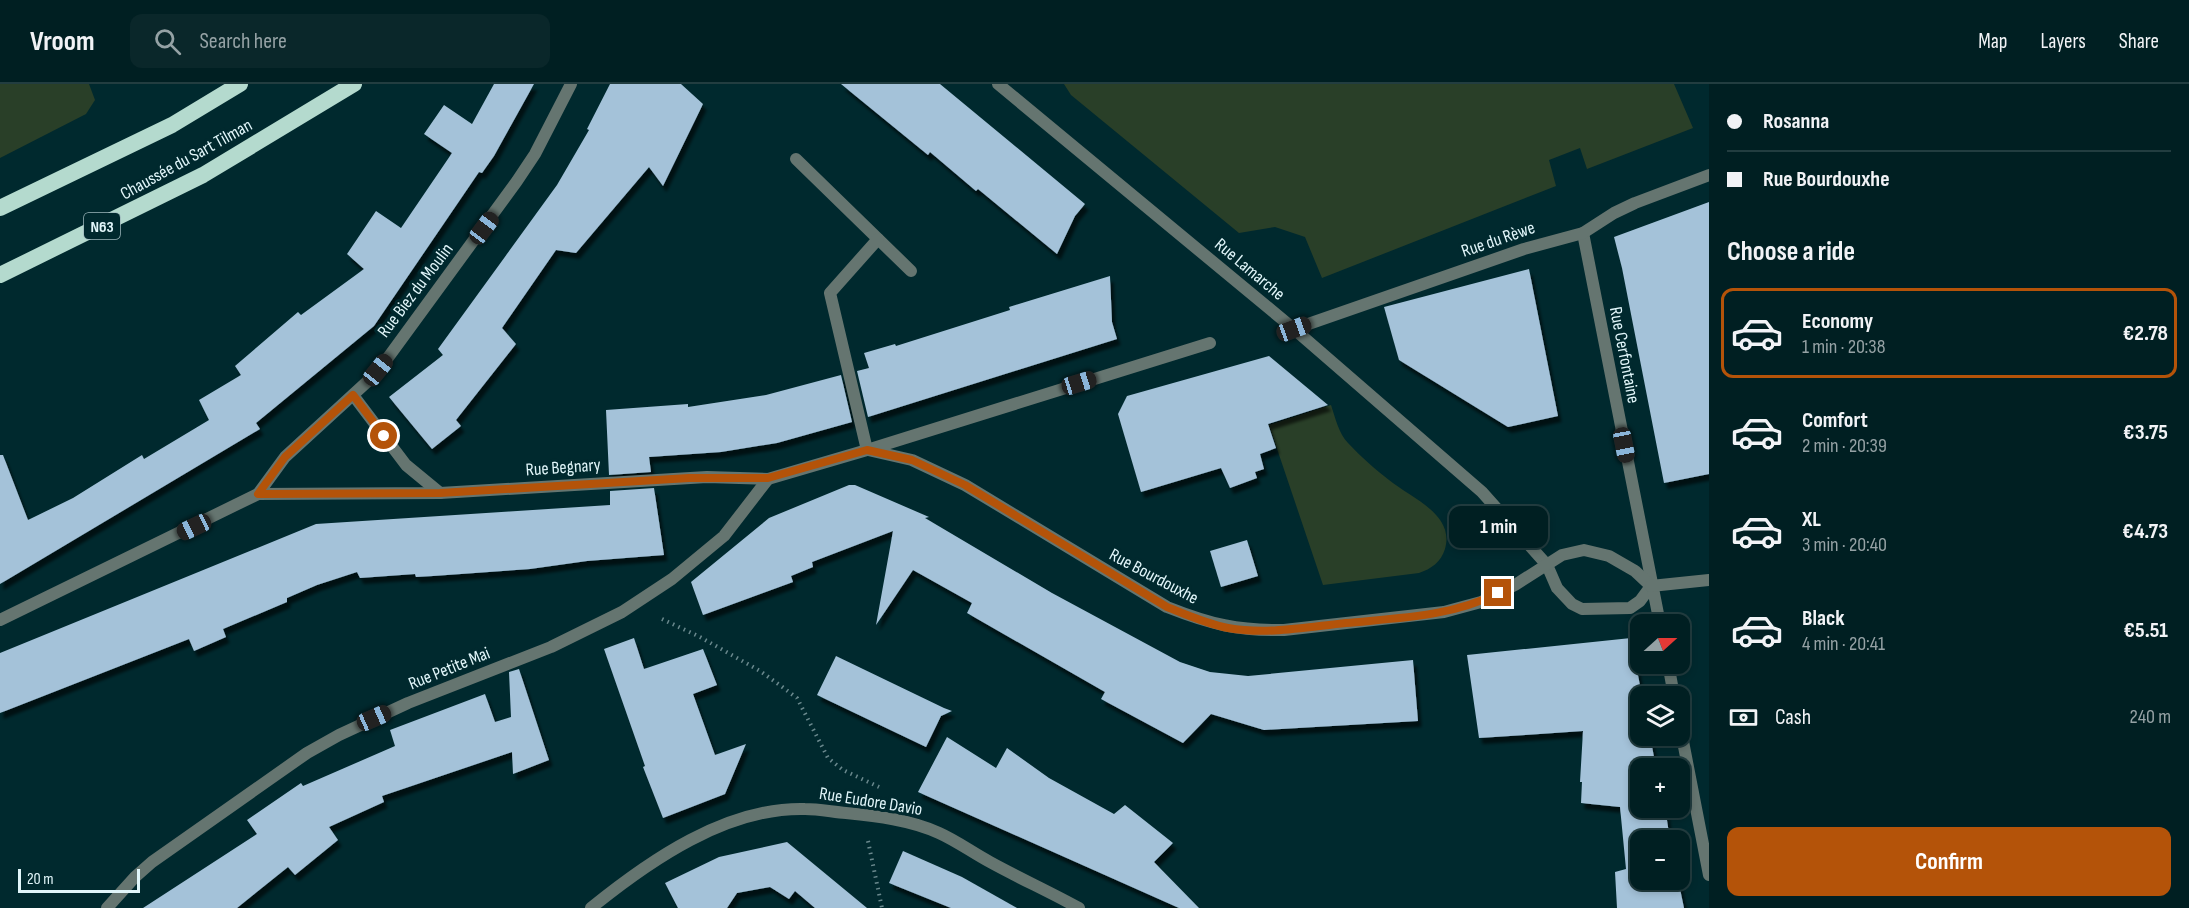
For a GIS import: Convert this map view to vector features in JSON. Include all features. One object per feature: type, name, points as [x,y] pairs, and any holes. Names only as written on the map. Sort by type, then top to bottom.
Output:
[{"type":"highway","name":"Chaussée du Sart Tilman","points":[[0,208],[172,125],[240,84]]},
{"type":"highway","name":"Chaussée du Sart Tilman","points":[[0,275],[203,175],[354,84]]},
{"type":"street","name":"Rue Biez du Moulin","points":[[0,620],[258,494],[285,457],[368,381],[387,359],[497,211],[535,154],[571,84]]},
{"type":"street","name":"Rue Lamarche","points":[[998,84],[1294,329],[1482,492],[1547,565],[1557,588],[1572,604],[1582,609],[1630,608],[1640,601],[1652,586]]},
{"type":"street","points":[[796,159],[911,271]]},
{"type":"street","name":"Rue du Rèwe","points":[[1294,329],[1524,249],[1583,233],[1614,213],[1635,203],[1709,175]]},
{"type":"street","name":"Rue Cerfontaine","points":[[1583,233],[1658,614]]},
{"type":"street","points":[[867,450],[830,293],[878,239]]},
{"type":"street","name":"Rue Begnary","points":[[258,494],[440,493],[696,477],[768,478],[867,450],[1210,344]]},
{"type":"street","points":[[353,395],[406,465],[440,493]]},
{"type":"street","name":"Rue Bourdouxhe","points":[[867,450],[912,460],[965,485],[1167,607],[1228,628],[1257,631],[1284,630],[1444,612],[1481,602],[1547,565]]},
{"type":"street","name":"Rue Petite Mai","points":[[107,908],[152,862],[307,753],[400,707],[577,636],[636,603],[672,579],[724,536],[768,478]]},
{"type":"street","points":[[1547,565],[1562,555],[1584,550],[1608,556],[1635,571],[1652,586],[1709,580]]},
{"type":"street","points":[[1684,746],[1709,875]]},
{"type":"street","name":"Rue Eudore Davio","points":[[591,908],[628,878],[664,854],[698,836],[746,818],[804,809],[864,814],[938,832],[1079,908]]},
{"type":"path","points":[[636,603],[760,671],[797,698],[828,758],[843,770],[889,794],[884,818]]},
{"type":"path","points":[[864,814],[874,877],[882,908]]},
{"type":"green space","points":[[0,84],[89,84],[95,100],[86,114],[0,158]]},
{"type":"green space","points":[[1064,84],[1674,84],[1693,128],[1587,169],[1580,148],[1549,160],[1556,186],[1322,278],[1305,237],[1275,227],[1239,233],[1071,95]]},
{"type":"green space","points":[[1331,405],[1340,430],[1348,443],[1384,476],[1429,508],[1444,526],[1445,549],[1441,558],[1431,567],[1419,573],[1323,585],[1269,425]]},
{"type":"building","points":[[494,84],[534,84],[494,156],[482,173],[479,172],[374,326],[256,423],[260,429],[0,584],[0,455],[3,455],[28,520],[73,498],[142,455],[144,459],[209,420],[199,400],[241,375],[235,366],[298,312],[301,315],[364,269],[347,254],[376,211],[401,228],[452,153],[424,134],[444,105],[472,124]]},
{"type":"building","points":[[610,84],[681,84],[703,104],[663,186],[649,167],[576,253],[556,250],[502,328],[516,344],[456,420],[461,426],[432,449],[389,397],[443,355],[438,349],[557,185],[589,130],[587,129]]},
{"type":"building","points":[[841,84],[940,84],[1085,204],[1075,216],[1057,254],[978,189],[976,191],[930,152],[928,155]]},
{"type":"building","points":[[1709,202],[1709,474],[1664,483],[1614,237]]},
{"type":"building","points":[[1529,269],[1558,416],[1508,427],[1399,360],[1384,307]]},
{"type":"building","points":[[1110,276],[1112,322],[1117,339],[868,417],[857,371],[869,368],[864,353],[895,344],[896,346],[1010,310],[1009,307]]},
{"type":"building","points":[[1269,356],[1328,405],[1268,424],[1276,448],[1260,454],[1264,469],[1255,472],[1257,478],[1230,488],[1221,468],[1141,492],[1118,414],[1127,396]]},
{"type":"building","points":[[841,375],[852,422],[777,443],[721,452],[649,457],[651,472],[609,475],[606,410],[688,404],[688,407],[766,395]]},
{"type":"building","points":[[849,485],[855,485],[929,517],[925,518],[1052,593],[1180,662],[1210,672],[1248,676],[1413,660],[1418,721],[1264,730],[1211,714],[1183,743],[1101,699],[1105,692],[967,613],[972,603],[913,570],[876,625],[893,531],[812,562],[813,567],[791,576],[793,582],[703,615],[691,582],[769,518]]},
{"type":"building","points":[[654,488],[664,555],[587,561],[530,569],[416,577],[415,574],[360,578],[357,572],[317,585],[287,598],[287,602],[223,629],[226,637],[194,651],[189,639],[0,713],[0,653],[316,524],[610,505],[610,491]]},
{"type":"building","points":[[1247,540],[1258,576],[1221,587],[1210,551]]},
{"type":"building","points":[[634,638],[644,669],[703,649],[717,685],[693,694],[715,755],[746,744],[725,794],[663,818],[643,767],[645,766],[604,649]]},
{"type":"building","points":[[1630,638],[1630,674],[1638,674],[1640,686],[1630,686],[1630,746],[1652,746],[1654,758],[1630,758],[1630,818],[1667,818],[1668,830],[1630,830],[1630,890],[1680,890],[1684,908],[1617,908],[1615,872],[1626,869],[1620,807],[1581,803],[1583,731],[1479,738],[1467,655]]},
{"type":"building","points":[[836,656],[952,711],[941,716],[926,747],[817,695]]},
{"type":"building","points":[[519,669],[549,760],[513,774],[512,752],[382,796],[384,802],[329,827],[338,840],[295,875],[288,867],[237,908],[143,908],[257,834],[247,820],[301,783],[303,786],[395,746],[390,730],[485,694],[495,722],[511,717],[509,672]]},
{"type":"building","points":[[947,737],[996,768],[1007,748],[1049,778],[1114,814],[1125,805],[1173,843],[1154,862],[1199,908],[1179,908],[918,792]]},
{"type":"building","points":[[787,842],[867,908],[815,908],[795,891],[789,899],[770,887],[737,893],[727,908],[678,908],[665,883],[719,857]]},
{"type":"building","points":[[903,851],[962,877],[1017,908],[951,908],[889,883]]},
{"type":"route","points":[[384,436],[353,395],[285,457],[258,494],[440,493],[707,477],[768,478],[867,450],[912,460],[965,485],[1167,607],[1228,628],[1257,631],[1284,630],[1444,612],[1481,602],[1498,593]]}]
